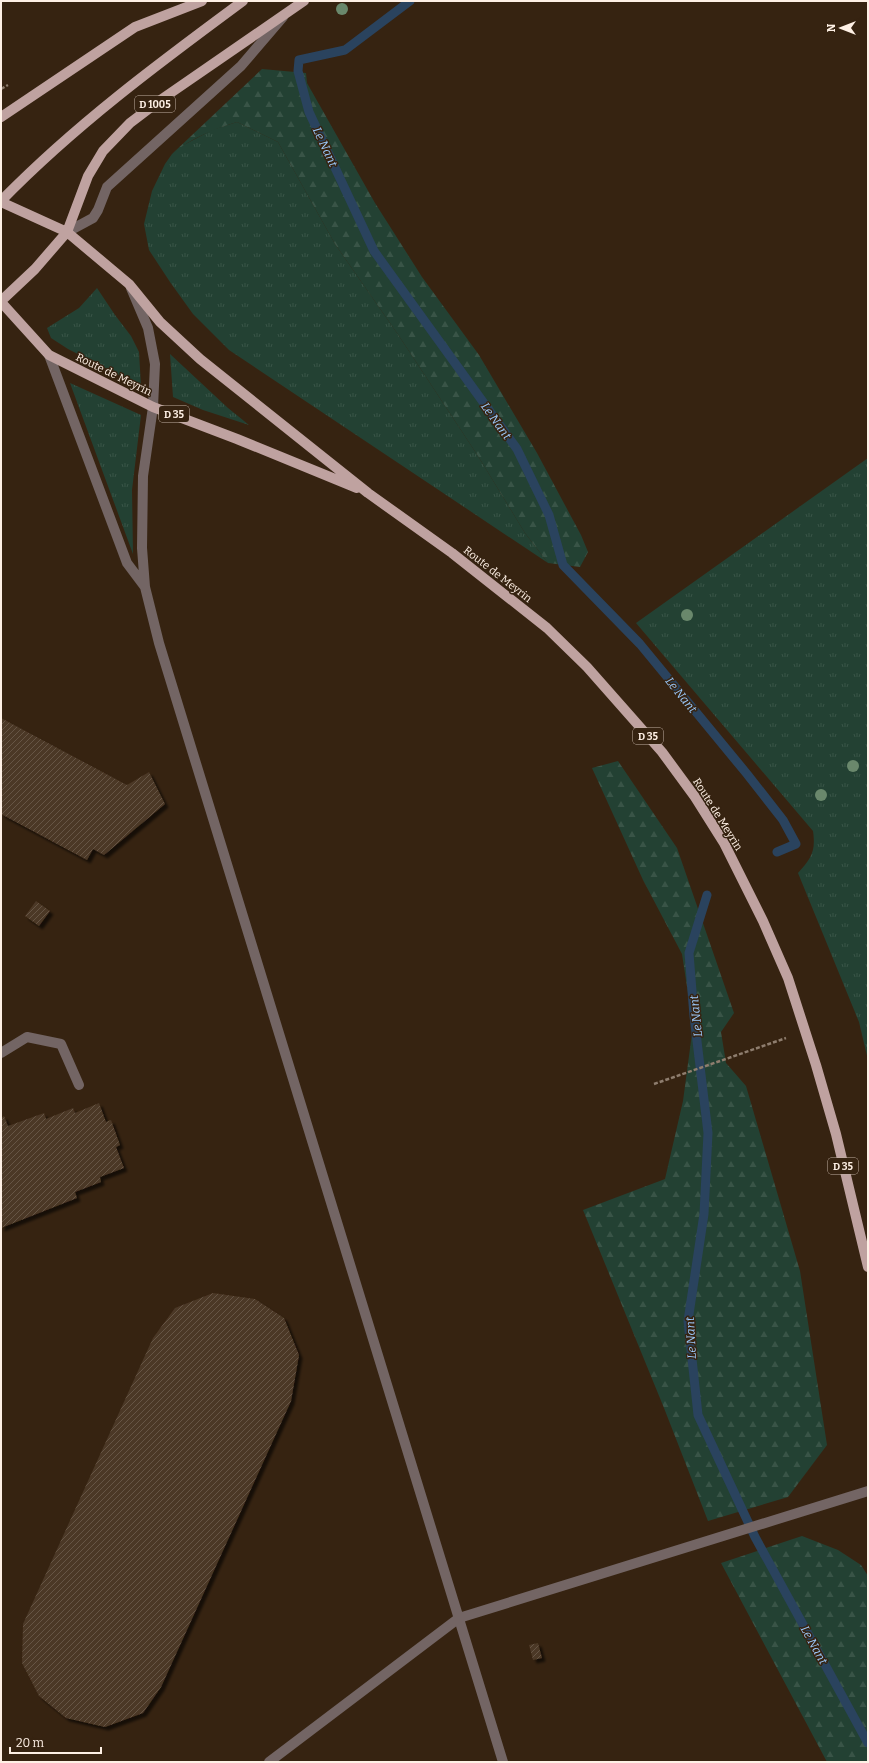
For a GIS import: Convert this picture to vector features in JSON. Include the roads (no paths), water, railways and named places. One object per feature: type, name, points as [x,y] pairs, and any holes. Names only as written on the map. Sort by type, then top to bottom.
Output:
[{"type":"main road","points":[[1,117],[135,27],[202,1]]},
{"type":"main road","name":"D 1005","points":[[1,201],[41,161],[66,139],[175,51],[243,1]]},
{"type":"main road","name":"D 1005","points":[[67,232],[88,176],[103,152],[130,123],[159,101],[304,1]]},
{"type":"main road","name":"Route de Meyrin","points":[[1,201],[67,232],[129,284],[160,322],[200,360],[368,493],[452,553],[547,628],[587,666],[662,752],[695,798],[724,843],[766,928],[788,978],[836,1134],[868,1267]]},
{"type":"main road","points":[[1,302],[35,269],[67,232]]},
{"type":"main road","name":"Route de Meyrin","points":[[1,302],[49,355],[153,407],[237,439],[368,493]]},
{"type":"street","points":[[67,232],[93,218],[98,210],[107,187],[241,66],[286,14]]},
{"type":"street","points":[[129,284],[148,328],[153,347],[155,364],[153,407],[143,476],[142,548],[145,587],[162,650],[503,1762]]},
{"type":"street","points":[[49,355],[127,563],[145,587]]},
{"type":"street","points":[[1,1053],[27,1037],[61,1044],[79,1085]]},
{"type":"street","points":[[269,1762],[459,1618],[868,1491]]},
{"type":"waterway","name":"Le Nant","points":[[410,1],[345,50],[299,60],[298,71],[309,112],[374,251],[517,449],[549,515],[563,565],[640,644],[783,820],[796,844],[777,852]]},
{"type":"waterway","name":"Le Nant","points":[[707,895],[689,953],[694,1016],[708,1133],[704,1214],[688,1321],[698,1415],[755,1537],[868,1743]]}]
